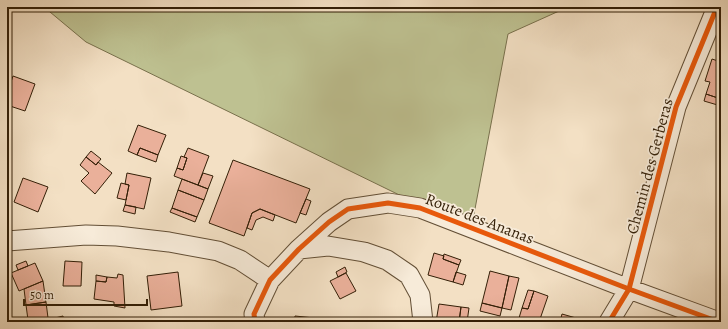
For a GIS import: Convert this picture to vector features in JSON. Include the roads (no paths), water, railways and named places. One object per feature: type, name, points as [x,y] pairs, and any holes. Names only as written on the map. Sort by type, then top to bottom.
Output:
[{"type":"street","name":"Chemin des Gerberas","points":[[609,322],[629,289],[676,107],[717,7]]},
{"type":"street","name":"Route des Ananas","points":[[255,322],[254,314],[270,280],[298,249],[329,222],[348,209],[388,203],[420,208],[629,289],[719,322]]},
{"type":"street","points":[[7,241],[86,235],[117,236],[169,242],[218,251],[240,260],[270,280]]},
{"type":"street","points":[[298,249],[328,246],[364,252],[387,260],[409,275],[420,295],[423,322]]}]
